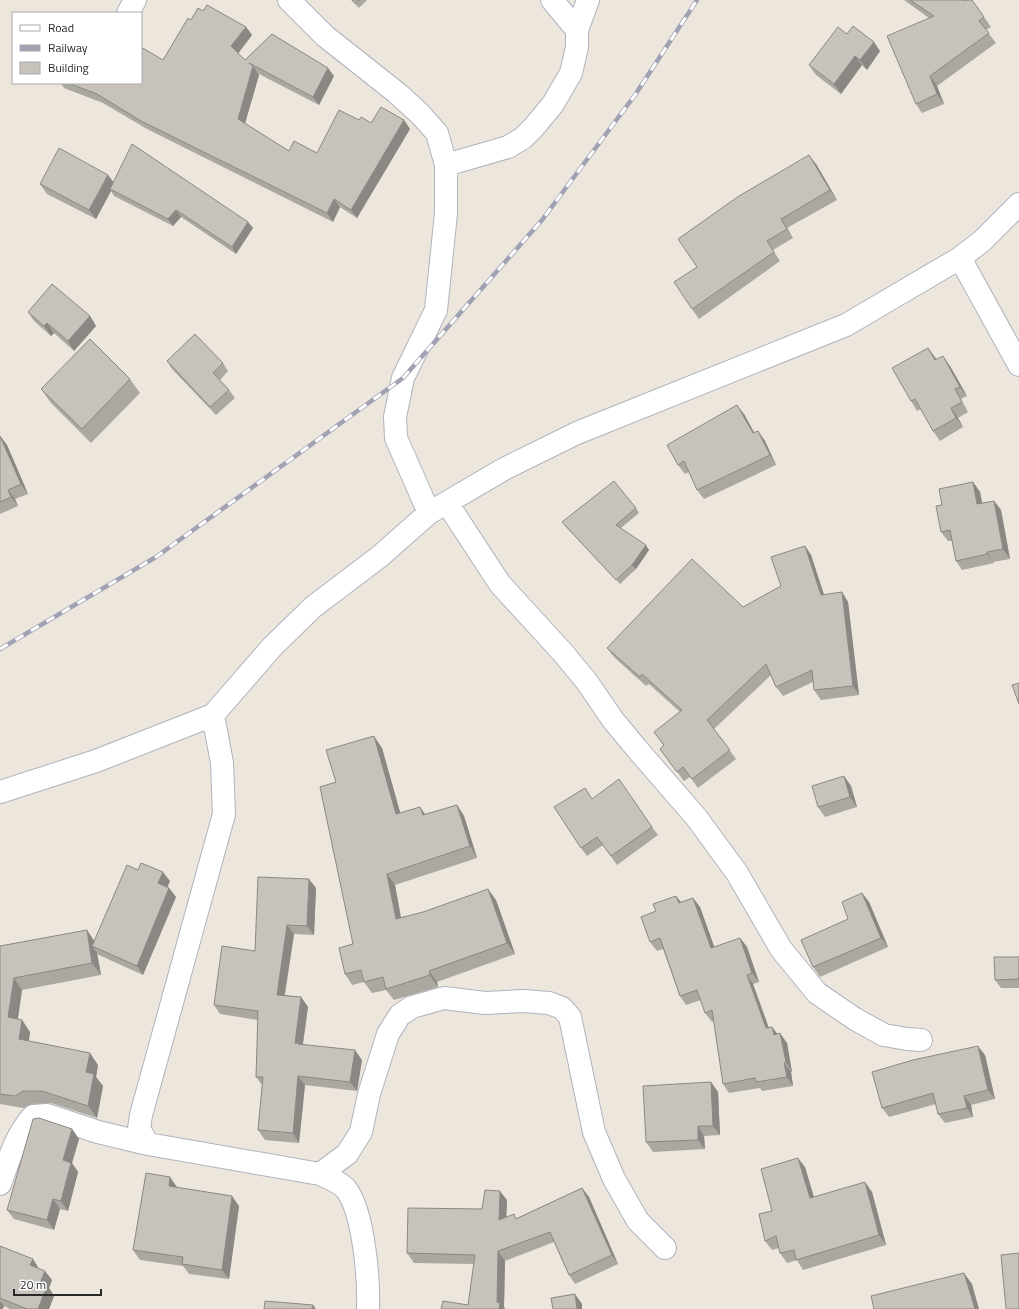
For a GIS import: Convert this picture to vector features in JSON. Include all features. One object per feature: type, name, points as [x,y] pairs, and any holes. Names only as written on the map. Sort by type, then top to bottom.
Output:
[{"type":"street","points":[[129,12],[135,0]]},
{"type":"street","points":[[289,0],[325,36],[397,93],[419,113],[437,133],[446,166],[446,213],[436,310],[403,378],[394,417],[396,438],[438,508],[500,584],[564,654],[587,682],[613,720],[696,816],[737,873],[781,949],[817,993],[855,1019],[884,1035],[921,1040]]},
{"type":"street","points":[[552,0],[577,30]]},
{"type":"street","points":[[446,166],[508,147],[523,138],[534,127],[553,104],[571,73],[577,47],[577,30],[588,0]]},
{"type":"street","points":[[0,792],[96,761],[213,715],[272,647],[314,607],[379,557],[438,508],[504,469],[577,433],[846,324],[960,258],[982,241],[1019,204]]},
{"type":"street","points":[[960,258],[1019,365]]},
{"type":"street","points":[[148,1144],[140,1129],[140,1115],[224,814],[222,763],[213,715]]},
{"type":"street","points":[[320,1174],[347,1154],[361,1132],[369,1094],[388,1034],[400,1015],[412,1007],[444,998],[485,1003],[523,1001],[549,1003],[562,1008],[570,1017],[594,1132],[614,1179],[638,1221],[665,1248]]},
{"type":"street","points":[[0,1184],[14,1145],[24,1127],[33,1116],[47,1115],[98,1132],[148,1144],[320,1174],[335,1181],[346,1189],[359,1219],[365,1256],[368,1309]]},
{"type":"building","points":[[352,0],[359,0],[355,3]]},
{"type":"building","points":[[910,0],[972,0],[984,17],[979,21],[989,33],[930,76],[937,94],[916,104],[887,36],[934,16]]},
{"type":"building","points":[[207,5],[246,27],[231,46],[245,60],[272,34],[328,68],[313,97],[249,63],[253,66],[238,119],[289,151],[294,141],[317,153],[339,110],[359,120],[361,117],[371,123],[381,107],[404,120],[351,210],[334,199],[327,213],[141,121],[97,94],[71,84],[142,84],[142,48],[163,60],[188,18],[191,20],[198,8],[203,11]]},
{"type":"building","points":[[853,26],[874,42],[860,60],[855,56],[834,84],[809,65],[838,27],[847,34]]},
{"type":"building","points":[[132,144],[248,222],[232,247],[176,210],[168,219],[110,189]]},
{"type":"building","points":[[59,148],[108,175],[89,210],[40,184]]},
{"type":"building","points":[[809,155],[830,190],[781,219],[787,229],[767,241],[774,252],[692,309],[674,282],[697,267],[678,239],[739,196]]},
{"type":"building","points":[[52,284],[90,316],[68,341],[47,323],[44,326],[28,312]]},
{"type":"building","points":[[195,334],[223,363],[213,373],[229,390],[210,407],[167,361]]},
{"type":"building","points":[[90,339],[130,379],[82,429],[41,389]]},
{"type":"building","points":[[928,348],[935,360],[943,356],[960,387],[955,389],[962,402],[951,408],[956,418],[933,431],[915,399],[911,401],[892,368]]},
{"type":"building","points":[[737,405],[753,433],[758,431],[770,455],[697,490],[684,461],[678,465],[667,445]]},
{"type":"building","points":[[0,436],[21,484],[8,490],[11,497],[0,502]]},
{"type":"building","points":[[614,481],[636,508],[616,525],[646,545],[632,565],[616,580],[562,522]]},
{"type":"building","points":[[973,482],[977,504],[994,501],[1003,549],[956,561],[950,530],[941,532],[936,506],[942,505],[939,489]]},
{"type":"building","points":[[805,546],[821,595],[842,592],[853,686],[814,690],[812,670],[776,687],[766,664],[707,720],[730,750],[692,779],[683,767],[677,772],[660,749],[664,745],[654,732],[682,710],[642,674],[640,677],[607,648],[692,559],[743,607],[781,586],[771,557]]},
{"type":"building","points":[[1019,683],[1019,704],[1012,685]]},
{"type":"building","points":[[374,736],[396,814],[420,807],[423,815],[457,805],[470,846],[387,874],[396,919],[423,912],[488,889],[507,943],[429,971],[430,975],[386,989],[383,977],[364,982],[361,970],[345,974],[339,948],[353,944],[320,787],[336,782],[326,750]]},
{"type":"building","points":[[844,776],[850,797],[818,807],[812,786]]},
{"type":"building","points":[[619,779],[652,827],[611,856],[597,837],[581,848],[554,807],[585,788],[592,799]]},
{"type":"building","points":[[141,863],[163,872],[158,883],[169,888],[137,966],[92,946],[127,865],[138,870]]},
{"type":"building","points":[[258,877],[309,879],[307,926],[287,925],[277,995],[301,997],[295,1043],[355,1050],[350,1082],[298,1076],[293,1133],[258,1130],[263,1077],[256,1077],[258,1011],[214,1005],[222,946],[255,951]]},
{"type":"building","points":[[862,893],[881,938],[813,967],[801,940],[848,919],[842,902]]},
{"type":"building","points":[[676,896],[679,903],[693,898],[711,948],[740,938],[752,973],[747,975],[766,1028],[772,1027],[774,1035],[780,1033],[786,1062],[784,1063],[787,1077],[756,1082],[755,1078],[723,1084],[712,1010],[705,1013],[697,990],[680,996],[660,938],[650,942],[641,917],[656,911],[653,904]]},
{"type":"building","points":[[87,930],[92,963],[14,978],[8,1017],[22,1020],[19,1039],[90,1053],[86,1072],[94,1074],[88,1106],[42,1091],[23,1091],[15,1096],[0,1094],[0,946]]},
{"type":"building","points":[[994,957],[1019,957],[1019,979],[995,980]]},
{"type":"building","points":[[978,1046],[988,1090],[964,1096],[967,1108],[938,1114],[933,1093],[882,1108],[872,1072],[913,1060]]},
{"type":"building","points":[[711,1082],[713,1126],[698,1126],[698,1140],[646,1142],[643,1086]]},
{"type":"building","points":[[39,1118],[72,1129],[63,1160],[71,1163],[61,1201],[53,1199],[47,1220],[7,1210],[33,1119]]},
{"type":"building","points":[[798,1158],[810,1198],[865,1182],[879,1235],[796,1260],[794,1250],[780,1253],[776,1236],[765,1241],[759,1214],[772,1211],[761,1169]]},
{"type":"building","points":[[146,1173],[170,1177],[169,1186],[232,1196],[222,1270],[182,1264],[183,1257],[133,1250]]},
{"type":"building","points":[[582,1188],[612,1255],[569,1275],[550,1232],[498,1251],[497,1302],[500,1303],[499,1309],[441,1309],[443,1301],[468,1305],[475,1255],[407,1253],[408,1208],[482,1209],[485,1190],[500,1191],[499,1220],[514,1214],[516,1219]]},
{"type":"building","points":[[0,1246],[33,1259],[30,1265],[45,1271],[40,1283],[47,1286],[38,1309],[27,1309],[0,1298]]},
{"type":"building","points":[[1019,1253],[1019,1309],[1006,1309],[1001,1255]]},
{"type":"building","points":[[964,1273],[975,1309],[874,1309],[871,1296]]},
{"type":"building","points":[[575,1294],[577,1309],[553,1309],[551,1298]]},
{"type":"building","points":[[265,1301],[313,1305],[312,1309],[264,1309]]},
{"type":"railway","points":[[0,649],[156,557],[403,378],[542,220],[635,95],[697,0]]}]
